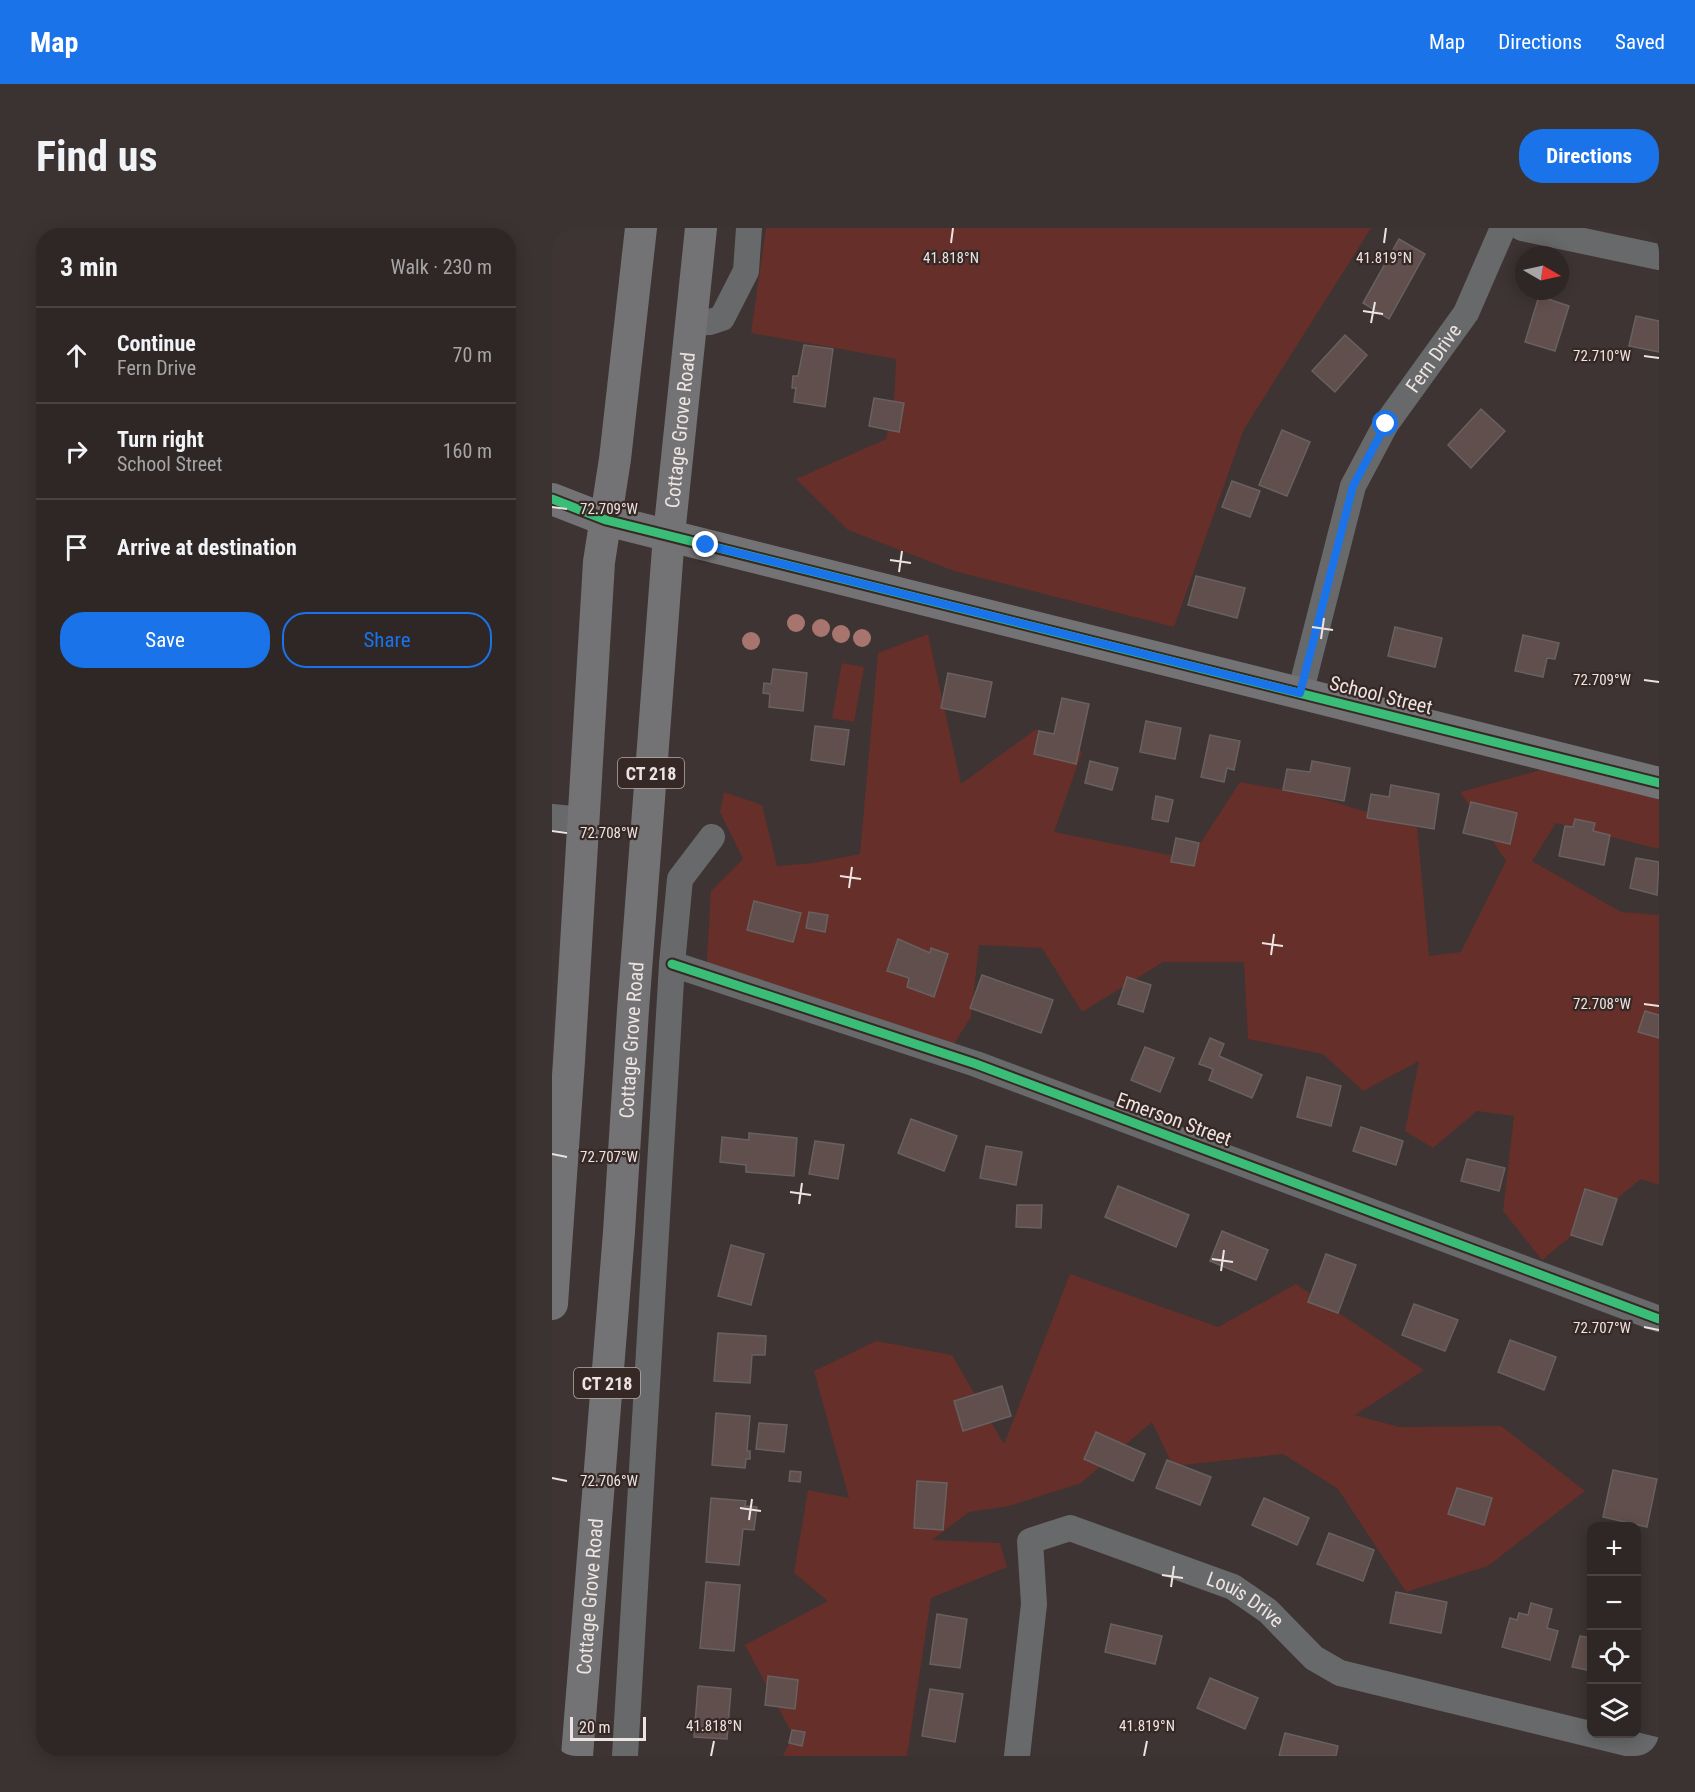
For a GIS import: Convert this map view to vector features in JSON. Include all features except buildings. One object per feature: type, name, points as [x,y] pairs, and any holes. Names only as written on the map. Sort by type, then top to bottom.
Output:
[{"type":"main road","points":[[552,1304],[561,1061],[584,820],[599,562],[641,228]]},
{"type":"main road","name":"Cottage Grove Road","points":[[577,1756],[619,1232],[669,536],[701,228]]},
{"type":"main road","name":"School Street","points":[[552,499],[606,520],[1659,783]]},
{"type":"street","name":"Cottage Grove Road","points":[[691,323],[710,322],[722,318],[746,271],[749,228]]},
{"type":"street","name":"Fern Drive","points":[[1300,693],[1353,486],[1386,424],[1466,313],[1503,228]]},
{"type":"street","points":[[1522,228],[1659,257]]},
{"type":"street","points":[[552,818],[584,820]]},
{"type":"street","name":"Cottage Grove Road","points":[[625,1756],[672,964],[680,879],[712,837]]},
{"type":"street","name":"Emerson Street","points":[[672,964],[976,1065],[1659,1319]]},
{"type":"street","name":"Louis Drive","points":[[1017,1756],[1034,1604],[1030,1540],[1070,1528],[1233,1587],[1268,1611],[1314,1658],[1340,1672],[1659,1751]]},
{"type":"shaded area","points":[[766,228],[1371,228],[1244,429],[1174,627],[954,571],[848,530],[796,479],[886,439],[894,402],[896,359],[751,333]]},
{"type":"shaded area","points":[[928,634],[961,784],[1036,729],[1082,752],[1054,832],[1190,859],[1240,782],[1307,794],[1417,827],[1429,956],[1461,952],[1506,861],[1460,792],[1574,761],[1659,786],[1659,849],[1556,823],[1532,861],[1621,912],[1659,915],[1659,1185],[1641,1179],[1542,1260],[1503,1211],[1514,1116],[1477,1111],[1433,1148],[1405,1131],[1419,1061],[1363,1091],[1323,1054],[1248,1039],[1244,962],[1163,962],[1082,1012],[1042,948],[979,945],[971,1017],[947,1055],[706,975],[711,891],[743,859],[720,812],[724,792],[762,805],[777,866],[813,863],[860,854],[878,653]]},
{"type":"shaded area","points":[[842,663],[864,667],[854,722],[832,718]]},
{"type":"shaded area","points":[[1070,1274],[1218,1327],[1296,1284],[1424,1370],[1355,1415],[1399,1427],[1501,1426],[1585,1491],[1488,1566],[1406,1592],[1338,1489],[1283,1454],[1173,1466],[1152,1422],[1081,1483],[1009,1506],[969,1512],[932,1540],[1000,1543],[1007,1567],[931,1598],[907,1756],[783,1756],[793,1735],[745,1645],[828,1601],[794,1573],[808,1490],[849,1498],[814,1371],[876,1341],[952,1355],[1004,1444]]},
{"type":"cycle path","points":[[552,499],[606,520],[1659,783]]},
{"type":"cycle path","points":[[672,964],[976,1064],[1659,1319]]},
{"type":"route","points":[[706,545],[1300,693],[1353,486],[1386,424]]}]
